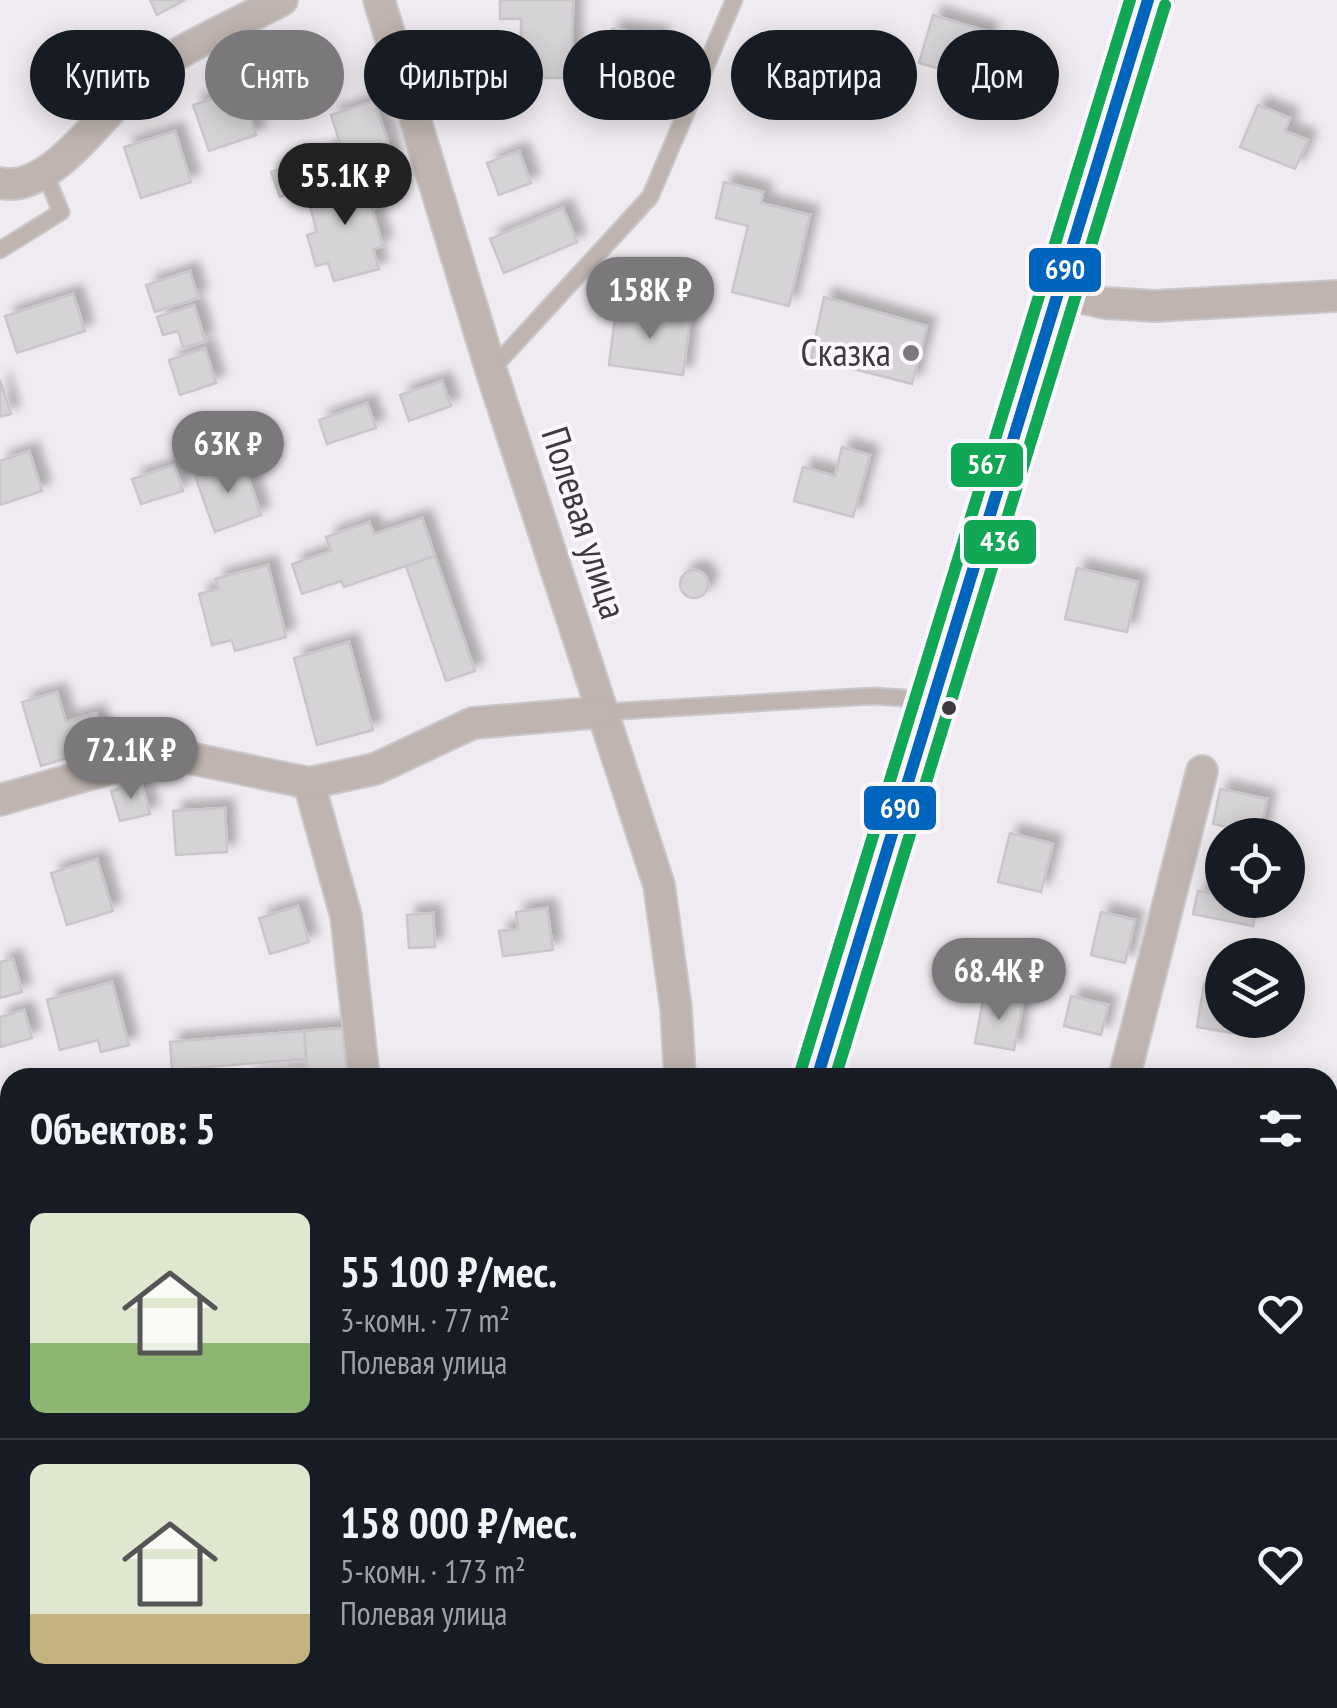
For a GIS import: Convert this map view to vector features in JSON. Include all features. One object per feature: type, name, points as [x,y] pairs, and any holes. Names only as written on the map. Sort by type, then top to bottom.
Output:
[{"type":"main road","points":[[820,1068],[1148,0]]},
{"type":"street","points":[[0,184],[14,186],[45,173],[149,72],[282,0]]},
{"type":"street","name":"Полевая улица","points":[[379,0],[491,370],[658,885],[676,1008],[679,1068]]},
{"type":"street","points":[[1060,293],[1155,306],[1337,296]]},
{"type":"street","points":[[0,800],[165,753],[310,784],[375,769],[473,723],[604,712]]},
{"type":"street","points":[[1127,1068],[1202,771]]},
{"type":"street","points":[[310,784],[346,916],[363,1068]]},
{"type":"lane","points":[[491,370],[650,197],[734,0]]},
{"type":"lane","points":[[0,250],[61,212],[45,173]]},
{"type":"lane","points":[[604,712],[873,696],[904,698],[932,706]]},
{"type":"building","points":[[150,0],[185,0],[157,15]]},
{"type":"building","points":[[500,0],[573,0],[573,30],[563,30],[563,78],[543,78],[543,30],[521,30],[521,19],[500,19]]},
{"type":"building","points":[[933,15],[982,30],[937,30],[937,68],[919,63]]},
{"type":"building","points":[[205,101],[205,120],[251,120],[256,135],[209,151],[193,105]]},
{"type":"building","points":[[364,104],[364,120],[380,120],[393,157],[329,178],[321,153],[341,147],[333,120],[344,120],[344,111]]},
{"type":"building","points":[[1258,105],[1290,118],[1285,131],[1308,140],[1295,169],[1240,147]]},
{"type":"building","points":[[175,131],[191,182],[141,198],[124,147]]},
{"type":"building","points":[[519,151],[531,183],[499,195],[487,163]]},
{"type":"building","points":[[300,162],[308,188],[280,197],[271,172]]},
{"type":"building","points":[[368,175],[378,207],[372,209],[383,246],[373,249],[379,269],[334,281],[328,263],[316,266],[307,235],[317,232],[306,192]]},
{"type":"building","points":[[724,182],[763,192],[761,203],[810,215],[789,306],[732,292],[748,226],[716,218]]},
{"type":"building","points":[[563,208],[577,242],[504,273],[490,239]]},
{"type":"building","points":[[190,271],[198,298],[155,312],[146,285]]},
{"type":"building","points":[[73,294],[85,331],[17,353],[5,316]]},
{"type":"building","points":[[824,297],[927,326],[912,384],[811,358]]},
{"type":"building","points":[[194,305],[205,341],[183,348],[178,331],[163,335],[157,317]]},
{"type":"building","points":[[616,310],[690,320],[683,375],[609,365]]},
{"type":"building","points":[[205,348],[216,383],[180,395],[169,360]]},
{"type":"building","points":[[0,380],[11,414],[0,417]]},
{"type":"building","points":[[442,381],[451,406],[409,421],[400,395]]},
{"type":"building","points":[[367,403],[376,428],[327,444],[319,420]]},
{"type":"building","points":[[842,447],[870,455],[853,517],[794,501],[803,467],[835,476]]},
{"type":"building","points":[[29,451],[42,491],[0,505],[0,461]]},
{"type":"building","points":[[242,460],[261,515],[215,532],[195,476]]},
{"type":"building","points":[[174,465],[183,491],[141,504],[132,479]]},
{"type":"building","points":[[422,518],[435,556],[344,587],[341,581],[302,594],[292,564],[331,551],[326,537],[369,522],[374,534]]},
{"type":"building","points":[[435,556],[475,671],[446,681],[406,566]]},
{"type":"building","points":[[268,565],[286,637],[235,651],[232,640],[212,645],[199,594],[218,589],[215,579]]},
{"type":"building","points":[[1077,568],[1138,582],[1127,632],[1065,619]]},
{"type":"building","points":[[694,570],[704,574],[708,584],[704,594],[694,598],[684,594],[680,584],[684,574]]},
{"type":"building","points":[[349,642],[373,730],[317,745],[294,658]]},
{"type":"building","points":[[57,692],[66,722],[96,713],[107,746],[41,766],[22,702]]},
{"type":"building","points":[[141,782],[150,814],[120,821],[111,791]]},
{"type":"building","points":[[1220,789],[1267,799],[1263,818],[1214,818]]},
{"type":"building","points":[[225,808],[227,852],[176,855],[173,811]]},
{"type":"building","points":[[1010,833],[1053,844],[1041,892],[998,882]]},
{"type":"building","points":[[97,859],[113,911],[67,925],[51,873]]},
{"type":"building","points":[[1198,891],[1205,892],[1205,916],[1193,914]]},
{"type":"building","points":[[298,906],[309,942],[270,954],[259,918]]},
{"type":"building","points":[[547,908],[553,950],[503,956],[499,931],[518,929],[516,912]]},
{"type":"building","points":[[1101,912],[1135,920],[1125,963],[1091,955]]},
{"type":"building","points":[[433,913],[435,947],[409,948],[407,915]]},
{"type":"building","points":[[1213,918],[1255,918],[1253,926]]},
{"type":"building","points":[[13,959],[22,992],[0,998],[0,962]]},
{"type":"building","points":[[112,982],[129,1045],[101,1052],[98,1040],[60,1050],[47,1000]]},
{"type":"building","points":[[1204,984],[1205,984],[1205,1028],[1197,1027]]},
{"type":"building","points":[[984,995],[1023,1003],[1014,1050],[975,1043]]},
{"type":"building","points":[[1071,996],[1108,1005],[1101,1035],[1064,1026]]},
{"type":"building","points":[[24,1010],[32,1038],[0,1047],[0,1017]]},
{"type":"building","points":[[343,1028],[346,1068],[307,1068],[304,1031]]},
{"type":"building","points":[[304,1031],[306,1059],[172,1068],[170,1042]]},
{"type":"transit line","name":"567","points":[[802,1068],[1130,0]]},
{"type":"transit line","name":"690","points":[[820,1068],[1148,0]]},
{"type":"transit line","name":"436","points":[[838,1068],[1165,5]]},
{"type":"place","name":"Сказка","points":[[911,353]]}]
